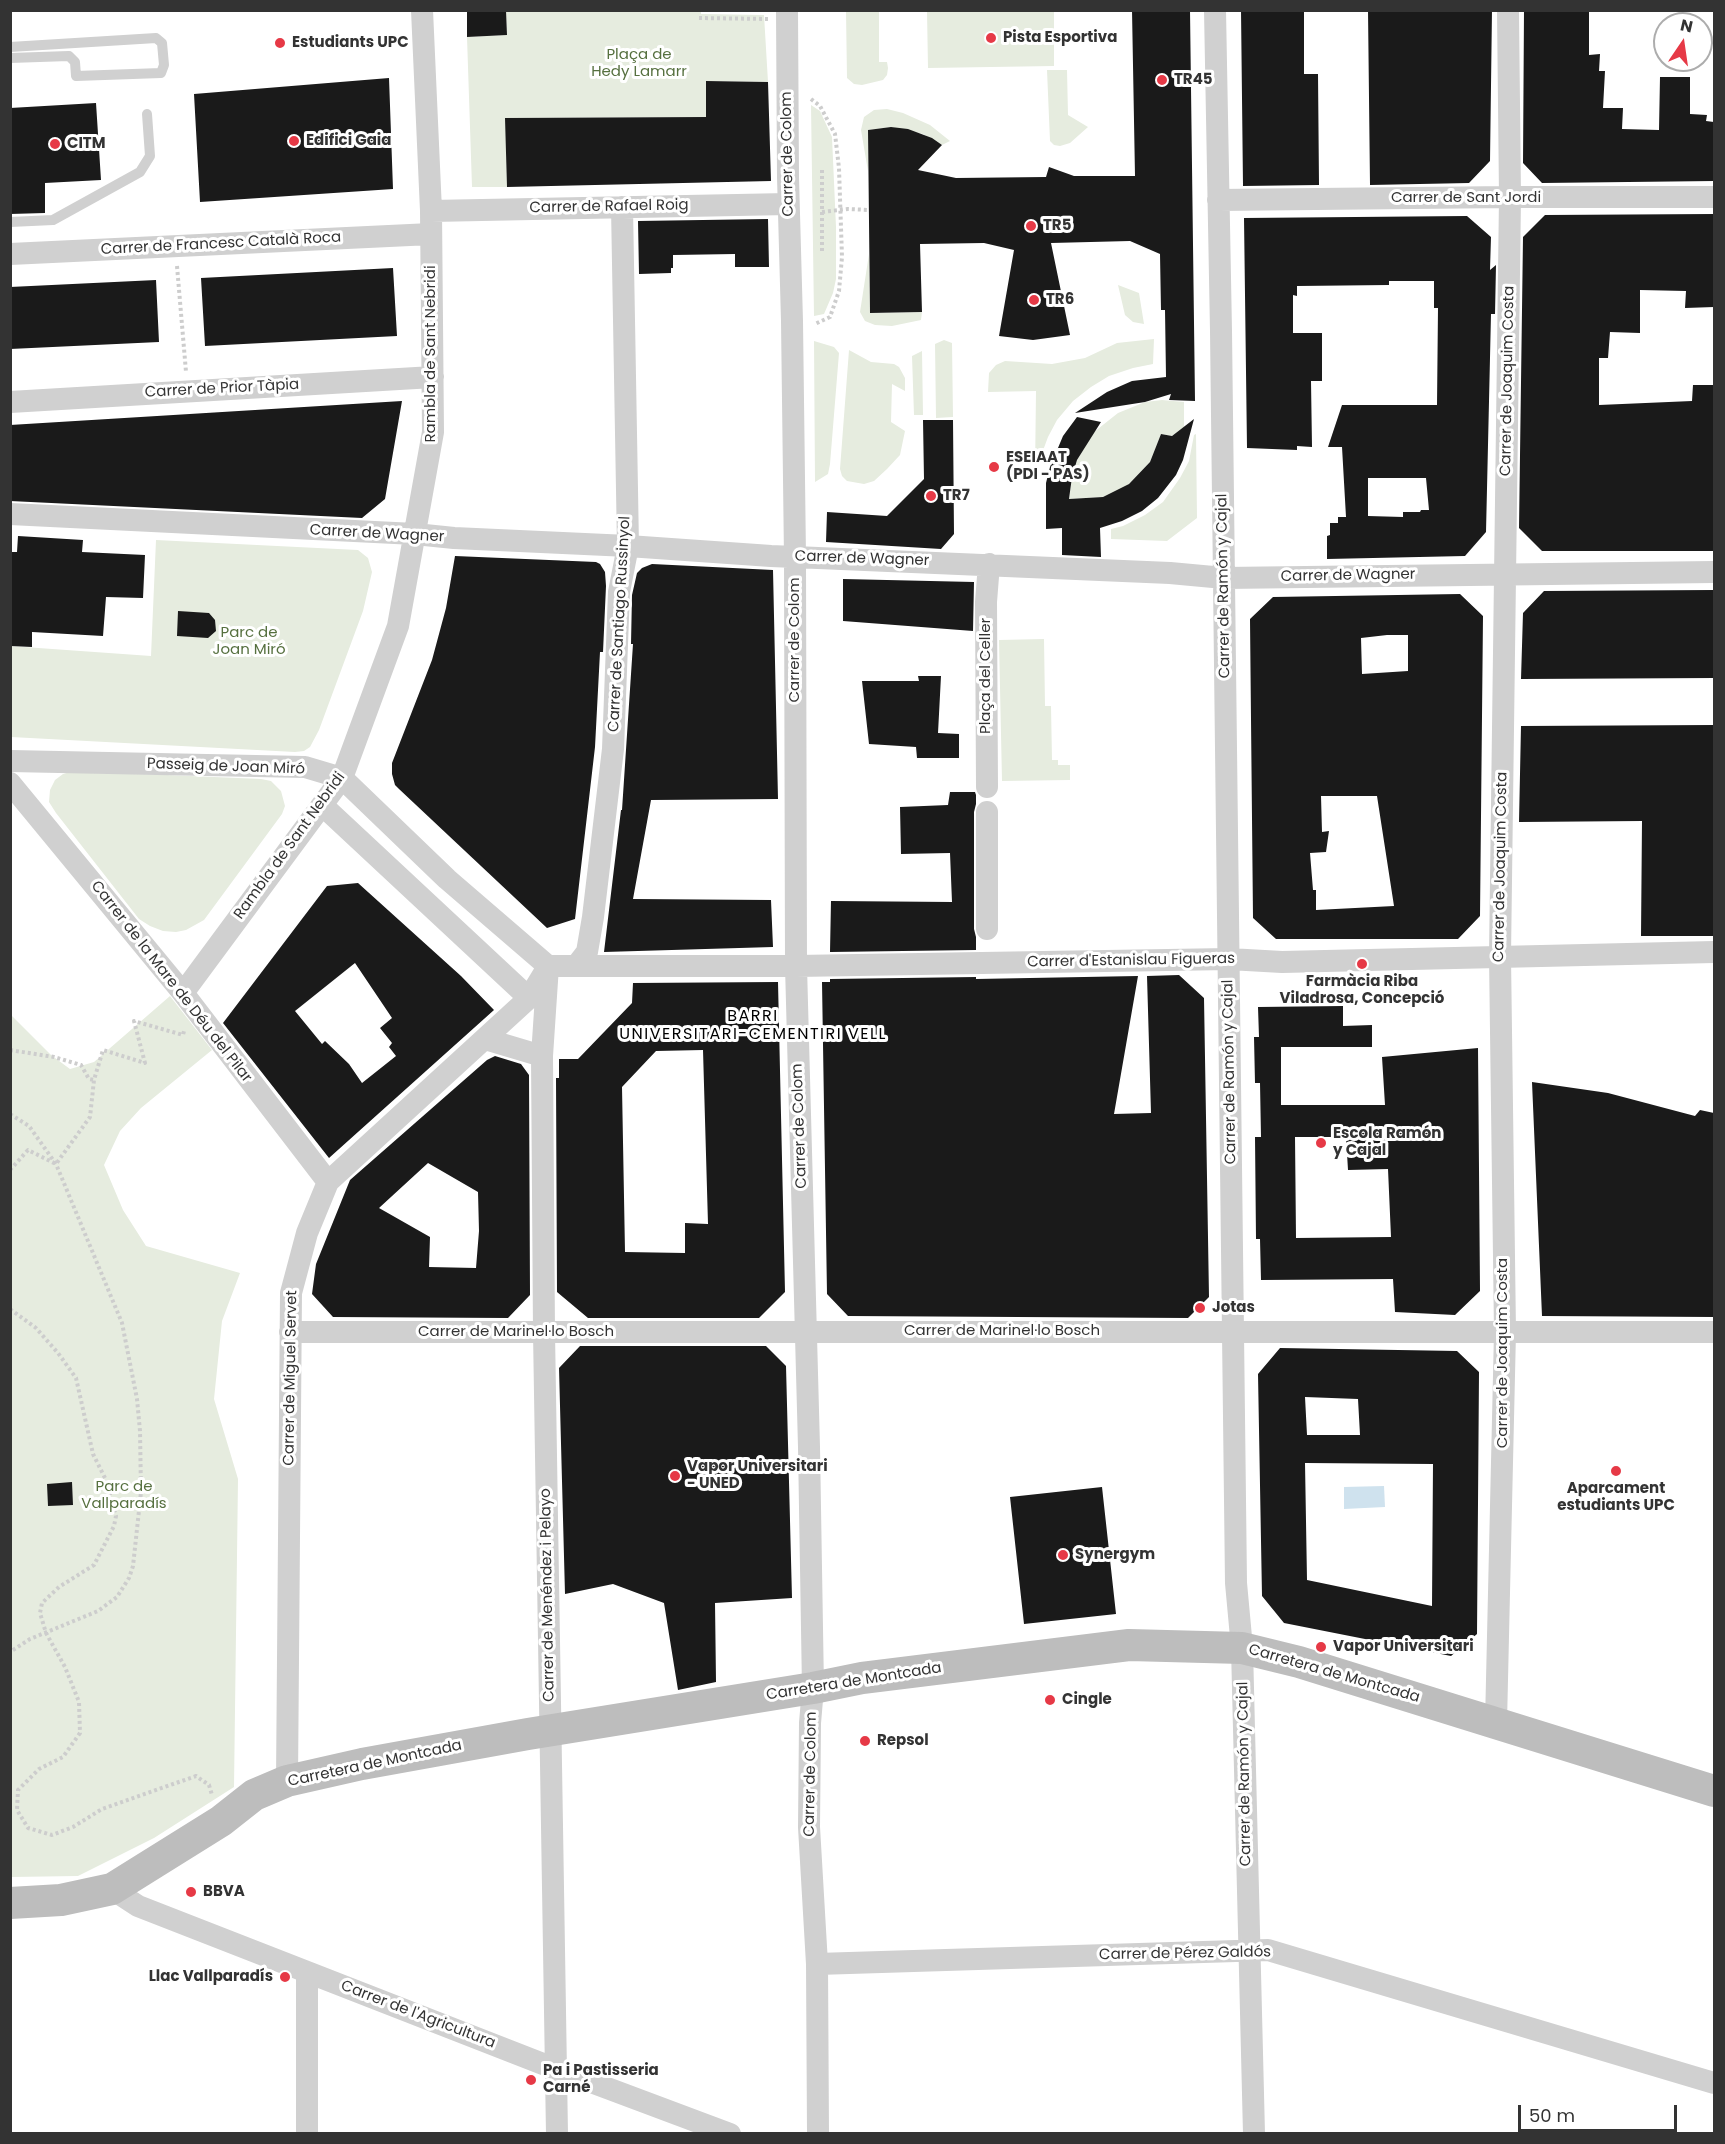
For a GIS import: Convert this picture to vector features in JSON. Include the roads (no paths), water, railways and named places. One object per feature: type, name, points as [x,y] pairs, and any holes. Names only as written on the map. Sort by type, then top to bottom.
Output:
[{"type":"street","name":"Rambla de Sant Nebridi","points":[[183,993],[342,778],[398,626],[433,432],[431,211],[422,10]]},
{"type":"street","name":"Carrer de Ramón y Cajal","points":[[1215,10],[1236,1583],[1242,1648],[1254,2133]]},
{"type":"street","name":"Carrer de Joaquim Costa","points":[[1496,1723],[1505,1332],[1500,956],[1510,197],[1508,10]]},
{"type":"street","name":"Carrer de Colom","points":[[787,15],[795,557],[796,966],[813,1688],[810,1723],[809,1827],[817,1964],[818,2133]]},
{"type":"street","name":"Carrer de Sant Jordi","points":[[1218,200],[1714,197]]},
{"type":"street","name":"Carrer de Rafael Roig","points":[[431,211],[788,204]]},
{"type":"street","name":"Carrer de Santiago Russinyol","points":[[577,964],[587,952],[593,917],[613,749],[619,592],[628,546],[622,207]]},
{"type":"street","name":"Carrer de Francesc Català Roca","points":[[10,254],[431,234]]},
{"type":"street","name":"Carrer de Prior Tàpia","points":[[10,402],[434,377]]},
{"type":"street","name":"Carrer de Wagner","points":[[10,514],[388,535],[415,534],[795,557],[1170,573],[1224,578],[1714,572]]},
{"type":"street","name":"Plaça del Celler","points":[[987,787],[986,602],[989,564]]},
{"type":"street","name":"Passeig de Joan Miró","points":[[10,761],[305,767],[342,778],[447,879],[548,966]]},
{"type":"street","name":"Carrer de la Mare de Déu del Pilar","points":[[10,783],[183,993],[328,1182]]},
{"type":"street","points":[[321,805],[529,998]]},
{"type":"street","points":[[987,812],[987,945]]},
{"type":"street","name":"Carrer d'Estanislau Figueras","points":[[548,966],[577,964],[796,966],[987,945],[1282,962],[1714,952]]},
{"type":"street","name":"Carrer de Miguel Servet","points":[[287,1781],[291,1293],[307,1233],[328,1182],[529,998],[548,966]]},
{"type":"street","name":"Carrer de Menéndez i Pelayo","points":[[548,966],[542,1056],[544,1332],[557,2133]]},
{"type":"street","points":[[485,1039],[542,1056]]},
{"type":"street","name":"Carrer de Marinel·lo Bosch","points":[[290,1332],[1714,1332]]},
{"type":"street","name":"Carretera de Montcada","points":[[10,1903],[61,1900],[112,1889],[221,1821],[254,1795],[287,1781],[363,1764],[550,1730],[813,1688],[862,1678],[1129,1646],[1242,1648],[1299,1662],[1714,1791]]},
{"type":"street","name":"Carrer de l'Agricultura","points":[[112,1889],[130,1903],[555,2069],[730,2133]]},
{"type":"street","name":"Carrer de Pérez Galdós","points":[[817,1964],[1268,1950],[1714,2083]]},
{"type":"street","points":[[307,1972],[307,2133]]},
{"type":"lane","points":[[10,47],[156,38],[162,44],[164,66],[161,73],[76,76],[75,62],[69,56],[10,58]]},
{"type":"lane","points":[[10,222],[54,220],[140,172],[150,156],[147,114]]},
{"type":"water","points":[[1384,1486],[1385,1507],[1344,1509],[1344,1487]]},
{"type":"place","name":"Pista Esportiva","points":[[991,38]]},
{"type":"place","name":"Estudiants UPC","points":[[280,43]]},
{"type":"place","name":"TR45","points":[[1162,80]]},
{"type":"place","name":"Edifici Gaia","points":[[294,141]]},
{"type":"place","name":"CITM","points":[[55,144]]},
{"type":"place","name":"TR5","points":[[1031,226]]},
{"type":"place","name":"TR6","points":[[1034,300]]},
{"type":"place","name":"ESEIAAT (PDI - PAS)","points":[[994,467]]},
{"type":"place","name":"TR7","points":[[931,496]]},
{"type":"place","name":"Farmàcia Riba Viladrosa, Concepció","points":[[1362,964]]},
{"type":"place","name":"Escola Ramón y Cajal","points":[[1321,1143]]},
{"type":"place","name":"Jotas","points":[[1200,1308]]},
{"type":"place","name":"Aparcament estudiants UPC","points":[[1616,1471]]},
{"type":"place","name":"Vapor Universitari - UNED","points":[[675,1476]]},
{"type":"place","name":"Synergym","points":[[1063,1555]]},
{"type":"place","name":"Vapor Universitari","points":[[1321,1647]]},
{"type":"place","name":"Cingle","points":[[1050,1700]]},
{"type":"place","name":"Repsol","points":[[865,1741]]},
{"type":"place","name":"BBVA","points":[[191,1892]]},
{"type":"place","name":"Llac Vallparadís","points":[[285,1977]]},
{"type":"place","name":"Pa i Pastisseria Carné","points":[[531,2080]]},
{"type":"district","name":"BARRI UNIVERSITARI-CEMENTIRI VELL","points":[[753,1026]]},
{"type":"park label","name":"Plaça de Hedy Lamarr","points":[[639,64]]},
{"type":"park label","name":"Parc de Joan Miró","points":[[249,642]]},
{"type":"park label","name":"Parc de Vallparadís","points":[[124,1496]]}]
